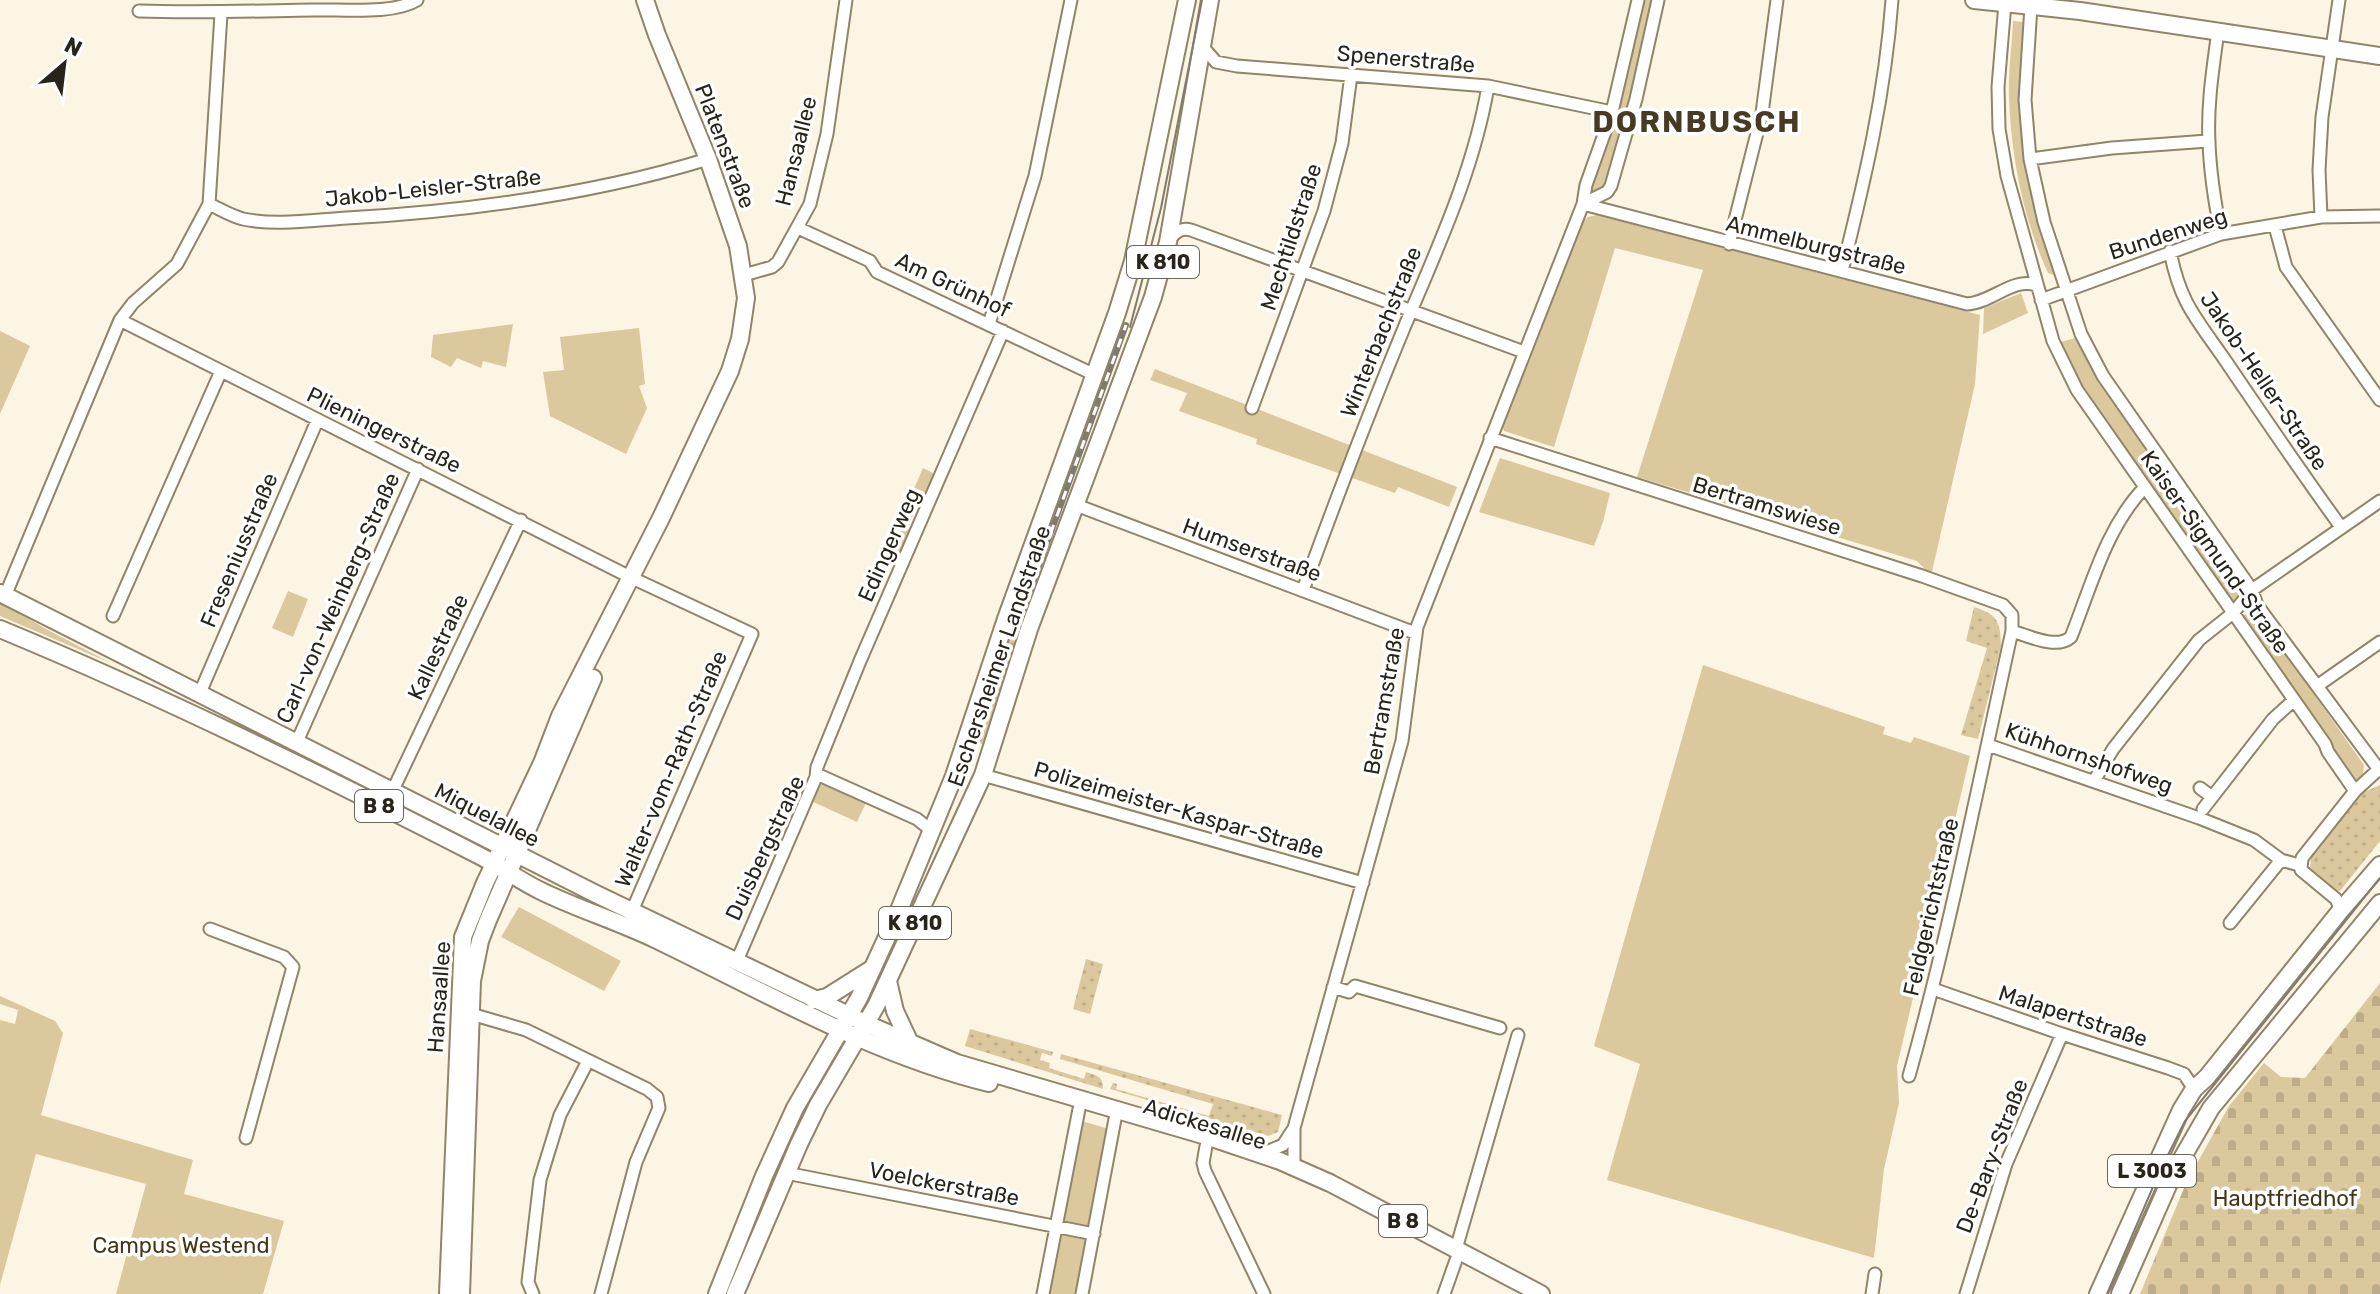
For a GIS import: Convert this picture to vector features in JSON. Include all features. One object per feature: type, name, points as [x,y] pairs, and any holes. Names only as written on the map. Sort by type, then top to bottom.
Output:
[{"type":"main road","name":"Platenstraße","points":[[633,0],[657,35]]},
{"type":"main road","name":"Platenstraße","points":[[645,0],[728,214],[744,275]]},
{"type":"main road","name":"Eschersheimer Landstraße","points":[[717,1294],[795,1108],[873,968],[926,826],[967,770],[1006,619],[1133,261],[1187,0]]},
{"type":"main road","name":"Eschersheimer Landstraße","points":[[741,1293],[786,1173],[818,1105],[863,1031],[888,981],[967,770],[1029,629],[1152,302],[1168,242],[1210,0]]},
{"type":"main road","points":[[1974,0],[2218,31],[2380,56]]},
{"type":"main road","name":"Hansaallee","points":[[461,1294],[472,981],[480,941],[509,850],[567,742],[645,551],[730,371],[744,314],[744,275]]},
{"type":"main road","name":"Miquelallee","points":[[3,595],[392,792],[814,1000],[845,1022]]},
{"type":"main road","name":"Miquelallee","points":[[0,629],[118,678],[502,868],[570,905],[637,930],[863,1031]]},
{"type":"main road","name":"L 3003","points":[[2098,1294],[2153,1168],[2200,1083],[2380,865]]},
{"type":"main road","name":"Hansaallee","points":[[448,1294],[463,937],[502,868]]},
{"type":"main road","name":"L 3003","points":[[2120,1294],[2173,1174],[2211,1108],[2380,903]]},
{"type":"main road","points":[[814,1000],[827,997],[873,968]]},
{"type":"main road","points":[[888,981],[895,1011],[910,1043]]},
{"type":"main road","name":"Adickesallee","points":[[863,1031],[910,1043],[957,1063],[1262,1154],[1294,1167],[1456,1254],[1522,1294]]},
{"type":"main road","name":"Adickesallee","points":[[863,1031],[906,1059],[1257,1162],[1317,1187],[1541,1294]]},
{"type":"street","points":[[139,11],[221,14],[402,7],[417,0]]},
{"type":"street","name":"Hansaallee","points":[[744,275],[772,267],[778,262],[810,204],[827,134],[846,0]]},
{"type":"street","points":[[989,324],[1035,176],[1071,0]]},
{"type":"street","name":"Bertramstraße","points":[[1294,1167],[1294,1128],[1402,741],[1415,633],[1583,204],[1586,185],[1612,112],[1638,0]]},
{"type":"street","name":"Bertramstraße","points":[[1583,204],[1607,192],[1611,186],[1636,99],[1658,0]]},
{"type":"street","points":[[1729,244],[1762,113],[1777,0]]},
{"type":"street","points":[[1842,271],[1880,108],[1888,62],[1892,0]]},
{"type":"street","points":[[2321,217],[2319,170],[2322,117],[2339,0]]},
{"type":"street","name":"Kaiser-Sigmund-Straße","points":[[2005,3],[1998,87],[1999,129],[2007,176],[2053,341],[2077,390],[2355,791],[2379,770],[2257,605],[2252,590],[2103,376],[2081,334],[2044,222],[2030,159],[2025,100],[2031,6]]},
{"type":"street","points":[[3,595],[120,320],[133,303],[177,264],[209,204],[221,14]]},
{"type":"street","points":[[2218,31],[2208,141],[2221,234]]},
{"type":"street","name":"Spenerstraße","points":[[1202,46],[1212,59],[1225,64],[1488,86],[1612,112]]},
{"type":"street","name":"Mechtildstraße","points":[[1252,408],[1324,211],[1342,143],[1351,75]]},
{"type":"street","name":"Winterbachstraße","points":[[1303,590],[1354,449],[1478,138],[1488,86]]},
{"type":"street","points":[[2030,159],[2112,148],[2208,141]]},
{"type":"street","name":"Jakob-Leisler-Straße","points":[[209,204],[241,218],[270,222],[380,217],[500,205],[615,184],[708,159]]},
{"type":"street","name":"Ammelburgstraße","points":[[1583,204],[1967,304],[1983,302],[2018,284],[2036,285]]},
{"type":"street","name":"Bundenweg","points":[[2066,290],[2221,234],[2321,217],[2380,216]]},
{"type":"street","points":[[2275,226],[2286,267],[2380,400]]},
{"type":"street","name":"Am Grünhof","points":[[798,228],[870,261],[877,272],[1095,375]]},
{"type":"street","points":[[1168,242],[1176,231],[1184,228],[1191,230],[1524,352]]},
{"type":"street","name":"Jakob-Heller-Straße","points":[[2170,251],[2176,282],[2190,312],[2341,527]]},
{"type":"street","points":[[2041,300],[2066,290]]},
{"type":"street","name":"Plieningerstraße","points":[[120,320],[634,578]]},
{"type":"street","name":"Edingerweg","points":[[816,777],[817,767],[857,668],[1003,331]]},
{"type":"street","points":[[113,616],[221,371]]},
{"type":"street","name":"Freseniusstraße","points":[[199,695],[317,421]]},
{"type":"street","name":"Bertramswiese","points":[[1490,438],[1922,576],[2003,605],[2012,615],[2012,631]]},
{"type":"street","name":"Carl-von-Weinberg-Straße","points":[[296,744],[418,469]]},
{"type":"street","points":[[2012,631],[2055,643],[2065,642],[2071,637],[2110,538],[2145,487]]},
{"type":"street","points":[[2094,781],[2116,744],[2199,640],[2233,613],[2252,590],[2380,501]]},
{"type":"street","name":"Humserstraße","points":[[1076,505],[1415,633]]},
{"type":"street","name":"Kallestraße","points":[[392,792],[521,520]]},
{"type":"street","name":"Walter-vom-Rath-Straße","points":[[632,911],[752,634],[634,578]]},
{"type":"street","name":"Kühhornshofweg","points":[[2012,631],[1988,745],[2254,840],[2281,860],[2299,865]]},
{"type":"street","points":[[2317,686],[2380,642]]},
{"type":"street","points":[[2203,809],[2273,719],[2294,700]]},
{"type":"street","points":[[2107,731],[2116,744]]},
{"type":"street","name":"Feldgerichtstraße","points":[[1909,1076],[1933,989],[1988,745]]},
{"type":"street","name":"Polizeimeister-Kaspar-Straße","points":[[967,770],[1363,883]]},
{"type":"street","name":"Duisbergstraße","points":[[736,963],[816,777],[821,776],[926,826]]},
{"type":"street","points":[[2200,788],[2212,797]]},
{"type":"street","points":[[2341,910],[2336,899],[2299,865],[2355,791]]},
{"type":"street","points":[[2230,923],[2281,860]]},
{"type":"street","points":[[210,929],[284,957],[293,967],[246,1138]]},
{"type":"street","points":[[1333,987],[1349,992],[1355,986],[1500,1028]]},
{"type":"street","name":"Malapertstraße","points":[[1933,989],[2184,1074],[2200,1083]]},
{"type":"street","points":[[471,1014],[526,1030],[647,1089],[657,1097],[659,1108],[636,1162],[601,1294]]},
{"type":"street","name":"De-Bary-Straße","points":[[1966,1294],[2006,1164],[2062,1034]]},
{"type":"street","points":[[1444,1294],[1518,1035]]},
{"type":"street","points":[[533,1294],[528,1282],[540,1180],[560,1115],[588,1061]]},
{"type":"street","points":[[2200,1083],[2214,1097],[2220,1097]]},
{"type":"street","points":[[1043,1294],[1079,1109]]},
{"type":"street","points":[[1082,1294],[1115,1119]]},
{"type":"street","points":[[1262,1154],[1283,1145],[1294,1128]]},
{"type":"street","points":[[1206,1146],[1205,1171],[1264,1294]]},
{"type":"street","name":"Voelckerstraße","points":[[786,1173],[1094,1234]]},
{"type":"street","points":[[1875,1274],[1876,1293]]},
{"type":"green space","points":[[1643,0],[1654,0],[1632,100],[1607,188],[1595,194],[1590,191]]},
{"type":"green space","points":[[2013,21],[2024,22],[2020,98],[2026,163],[2059,277],[2048,273],[2039,252],[2025,209],[2012,142],[2009,97]]},
{"type":"green space","points":[[1597,215],[1980,315],[1975,384],[1931,576],[1917,561],[1637,477],[1703,270],[1615,248],[1554,447],[1504,431],[1502,426],[1581,222]]},
{"type":"green space","points":[[2021,293],[2028,313],[1983,334],[1984,308]]},
{"type":"green space","points":[[513,324],[506,367],[483,361],[481,368],[457,358],[451,367],[431,357],[433,335]]},
{"type":"green space","points":[[639,328],[645,384],[639,386],[647,408],[626,454],[550,416],[543,372],[564,370],[560,337]]},
{"type":"green space","points":[[0,331],[30,346],[0,414]]},
{"type":"green space","points":[[2076,338],[2098,379],[2190,511],[2194,527],[2243,595],[2234,603],[2082,386],[2060,342]]},
{"type":"green space","points":[[1155,369],[1457,487],[1449,507],[1398,487],[1395,493],[1256,444],[1257,439],[1179,411],[1187,393],[1150,380]]},
{"type":"green space","points":[[1500,458],[1610,493],[1594,546],[1479,512]]},
{"type":"green space","points":[[923,468],[937,475],[926,500],[920,498],[908,527],[913,529],[899,561],[885,555]]},
{"type":"green space","points":[[288,591],[308,599],[293,637],[272,628]]},
{"type":"green space","points":[[0,602],[46,629],[113,664],[0,616]]},
{"type":"green space","points":[[1974,607],[1993,616],[1999,625],[2001,638],[1978,739],[1961,735],[1987,648],[1966,641]]},
{"type":"green space","points":[[2253,608],[2364,765],[2363,774],[2356,780],[2243,616]]},
{"type":"green space","points":[[1012,629],[1023,633],[989,747],[977,742]]},
{"type":"green space","points":[[1703,665],[1885,727],[1883,734],[1911,743],[1914,737],[1970,756],[1897,1066],[1899,1103],[1884,1169],[1874,1258],[1607,1180],[1640,1064],[1594,1046]]},
{"type":"green space","points":[[823,784],[866,803],[857,822],[811,801],[817,786]]},
{"type":"green space","points":[[2380,785],[2380,841],[2340,891],[2333,891],[2310,870],[2311,854],[2364,792]]},
{"type":"green space","points":[[519,907],[621,961],[604,991],[501,937]]},
{"type":"green space","points":[[1086,959],[1103,964],[1090,1014],[1073,1009]]},
{"type":"green space","name":"Hauptfriedhof","points":[[2380,983],[2380,1294],[2140,1294],[2187,1181],[2229,1106],[2264,1063],[2281,1077],[2305,1078]]},
{"type":"green space","name":"Campus Westend","points":[[0,996],[55,1021],[63,1033],[41,1115],[193,1160],[184,1194],[284,1221],[263,1294],[116,1294],[146,1184],[36,1154],[0,1285],[0,1020],[15,1024],[18,1010],[0,1004]]},
{"type":"green space","points":[[970,1029],[1053,1052],[1052,1056],[1042,1053],[1040,1060],[1050,1063],[1049,1068],[1084,1079],[1086,1072],[1097,1076],[1102,1081],[1103,1089],[965,1046]]},
{"type":"green space","points":[[1061,1054],[1282,1115],[1278,1132],[1268,1136],[1110,1089],[1113,1083],[1117,1084],[1116,1089],[1209,1116],[1213,1104],[1060,1059]]},
{"type":"green space","points":[[1082,1121],[1109,1129],[1082,1294],[1047,1294]]},
{"type":"tram line","points":[[1130,327],[1161,208],[1202,0]]},
{"type":"tram line","points":[[2107,1294],[2185,1121],[2380,878]]},
{"type":"railway","points":[[1020,618],[1126,325]]},
{"type":"district","name":"DORNBUSCH","points":[[1697,122]]}]
